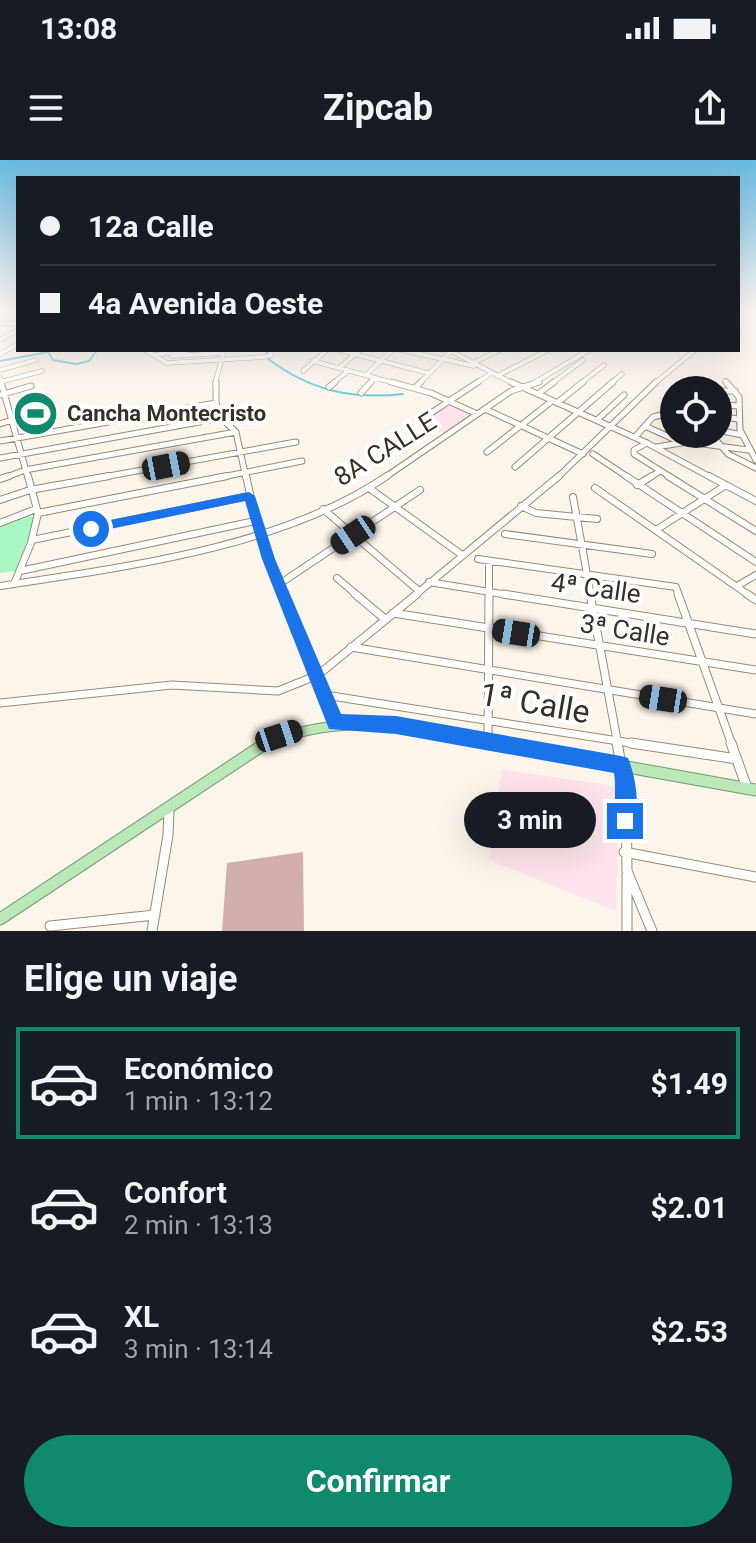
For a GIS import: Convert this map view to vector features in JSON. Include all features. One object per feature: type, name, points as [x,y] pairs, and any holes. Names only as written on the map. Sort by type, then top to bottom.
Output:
[{"type":"main road","points":[[0,919],[258,746],[300,729],[363,721],[396,725],[751,789]]},
{"type":"street","points":[[148,352],[167,363],[223,354]]},
{"type":"street","points":[[153,355],[177,352]]},
{"type":"street","points":[[172,356],[266,356],[270,352]]},
{"type":"street","points":[[303,371],[324,352]]},
{"type":"street","points":[[347,352],[428,373]]},
{"type":"street","points":[[339,368],[358,352]]},
{"type":"street","points":[[366,375],[390,352]]},
{"type":"street","points":[[410,352],[481,368]]},
{"type":"street","points":[[415,388],[449,352]]},
{"type":"street","points":[[454,352],[521,387],[656,447],[756,501]]},
{"type":"street","points":[[473,363],[496,352]]},
{"type":"street","points":[[422,419],[494,374],[544,352]]},
{"type":"street","name":"8A CALLE","points":[[0,586],[123,569],[259,534],[323,509],[369,488],[511,391],[539,382],[586,352]]},
{"type":"street","points":[[0,703],[172,685],[278,691],[318,675],[557,478],[654,384],[693,352]]},
{"type":"street","points":[[223,354],[214,388],[216,403],[221,418],[236,432],[259,534],[336,723]]},
{"type":"street","points":[[0,370],[36,360]]},
{"type":"street","points":[[538,395],[583,360]]},
{"type":"street","points":[[313,361],[415,388],[450,400],[477,414]]},
{"type":"street","points":[[487,452],[519,425],[604,365]]},
{"type":"street","points":[[14,584],[32,540],[37,511],[0,380],[42,371]]},
{"type":"street","points":[[329,387],[348,371]]},
{"type":"street","points":[[515,467],[622,374]]},
{"type":"street","points":[[361,393],[375,378]]},
{"type":"street","points":[[2,394],[31,386]]},
{"type":"street","points":[[732,388],[739,397],[738,419],[742,435],[756,460]]},
{"type":"street","points":[[597,420],[624,395]]},
{"type":"street","points":[[0,441],[216,403]]},
{"type":"street","points":[[732,405],[737,406]]},
{"type":"street","points":[[0,408],[9,406]]},
{"type":"street","points":[[485,409],[583,454]]},
{"type":"street","points":[[635,437],[660,414]]},
{"type":"street","points":[[0,458],[221,418]]},
{"type":"street","points":[[732,418],[738,419]]},
{"type":"street","points":[[0,424],[12,420]]},
{"type":"street","points":[[645,426],[660,433]]},
{"type":"street","points":[[0,479],[25,470],[236,432]]},
{"type":"street","points":[[732,433],[742,435]]},
{"type":"street","points":[[0,500],[30,490],[296,442]]},
{"type":"street","points":[[647,443],[633,453],[756,531]]},
{"type":"street","points":[[656,447],[660,446]]},
{"type":"street","points":[[732,447],[748,450]]},
{"type":"street","points":[[722,448],[756,468]]},
{"type":"street","points":[[593,454],[756,562]]},
{"type":"street","points":[[0,523],[37,511],[302,461]]},
{"type":"street","points":[[637,485],[660,471]]},
{"type":"street","points":[[656,530],[726,485]]},
{"type":"street","points":[[369,488],[462,555]]},
{"type":"street","points":[[595,488],[756,600]]},
{"type":"street","points":[[278,585],[420,490]]},
{"type":"street","points":[[32,540],[249,496]]},
{"type":"street","points":[[573,497],[626,791],[624,852],[627,931]]},
{"type":"street","points":[[521,506],[536,513],[597,519]]},
{"type":"street","points":[[323,509],[419,591]]},
{"type":"street","points":[[20,571],[255,521]]},
{"type":"street","points":[[505,534],[652,554]]},
{"type":"street","points":[[478,559],[672,586],[678,590],[737,759],[751,789]]},
{"type":"street","points":[[488,741],[489,561]]},
{"type":"street","points":[[737,586],[756,575]]},
{"type":"street","points":[[337,578],[385,619]]},
{"type":"street","name":"4ª Calle","points":[[429,582],[756,634]]},
{"type":"street","name":"3ª Calle","points":[[393,613],[756,670]]},
{"type":"street","points":[[351,647],[756,714]]},
{"type":"street","name":"1ª Calle","points":[[325,695],[737,759]]},
{"type":"street","points":[[152,931],[168,835],[169,805]]},
{"type":"street","points":[[624,852],[756,877]]},
{"type":"street","points":[[627,871],[652,931]]},
{"type":"street","points":[[50,926],[155,915]]},
{"type":"shaded area","points":[[450,402],[474,415],[446,434],[421,420]]},
{"type":"shaded area","points":[[502,769],[620,787],[616,911],[489,860]]},
{"type":"green space","name":"Cancha Montecristo","points":[[49,397],[59,419],[21,430],[13,407]]},
{"type":"green space","points":[[28,516],[35,517],[17,571],[0,573],[0,526]]},
{"type":"building","points":[[303,852],[304,931],[222,931],[227,863]]},
{"type":"waterway","points":[[0,361],[48,352]]},
{"type":"waterway","points":[[48,352],[53,360],[76,364],[89,361],[96,352]]},
{"type":"waterway","points":[[267,352],[267,358],[283,369],[331,390],[348,394],[403,394]]},
{"type":"place","name":"Cancha Montecristo","points":[[36,413]]},
{"type":"route","points":[[91,529],[249,496],[268,559],[336,723],[363,721],[396,725],[621,765],[626,791],[625,821]]}]
